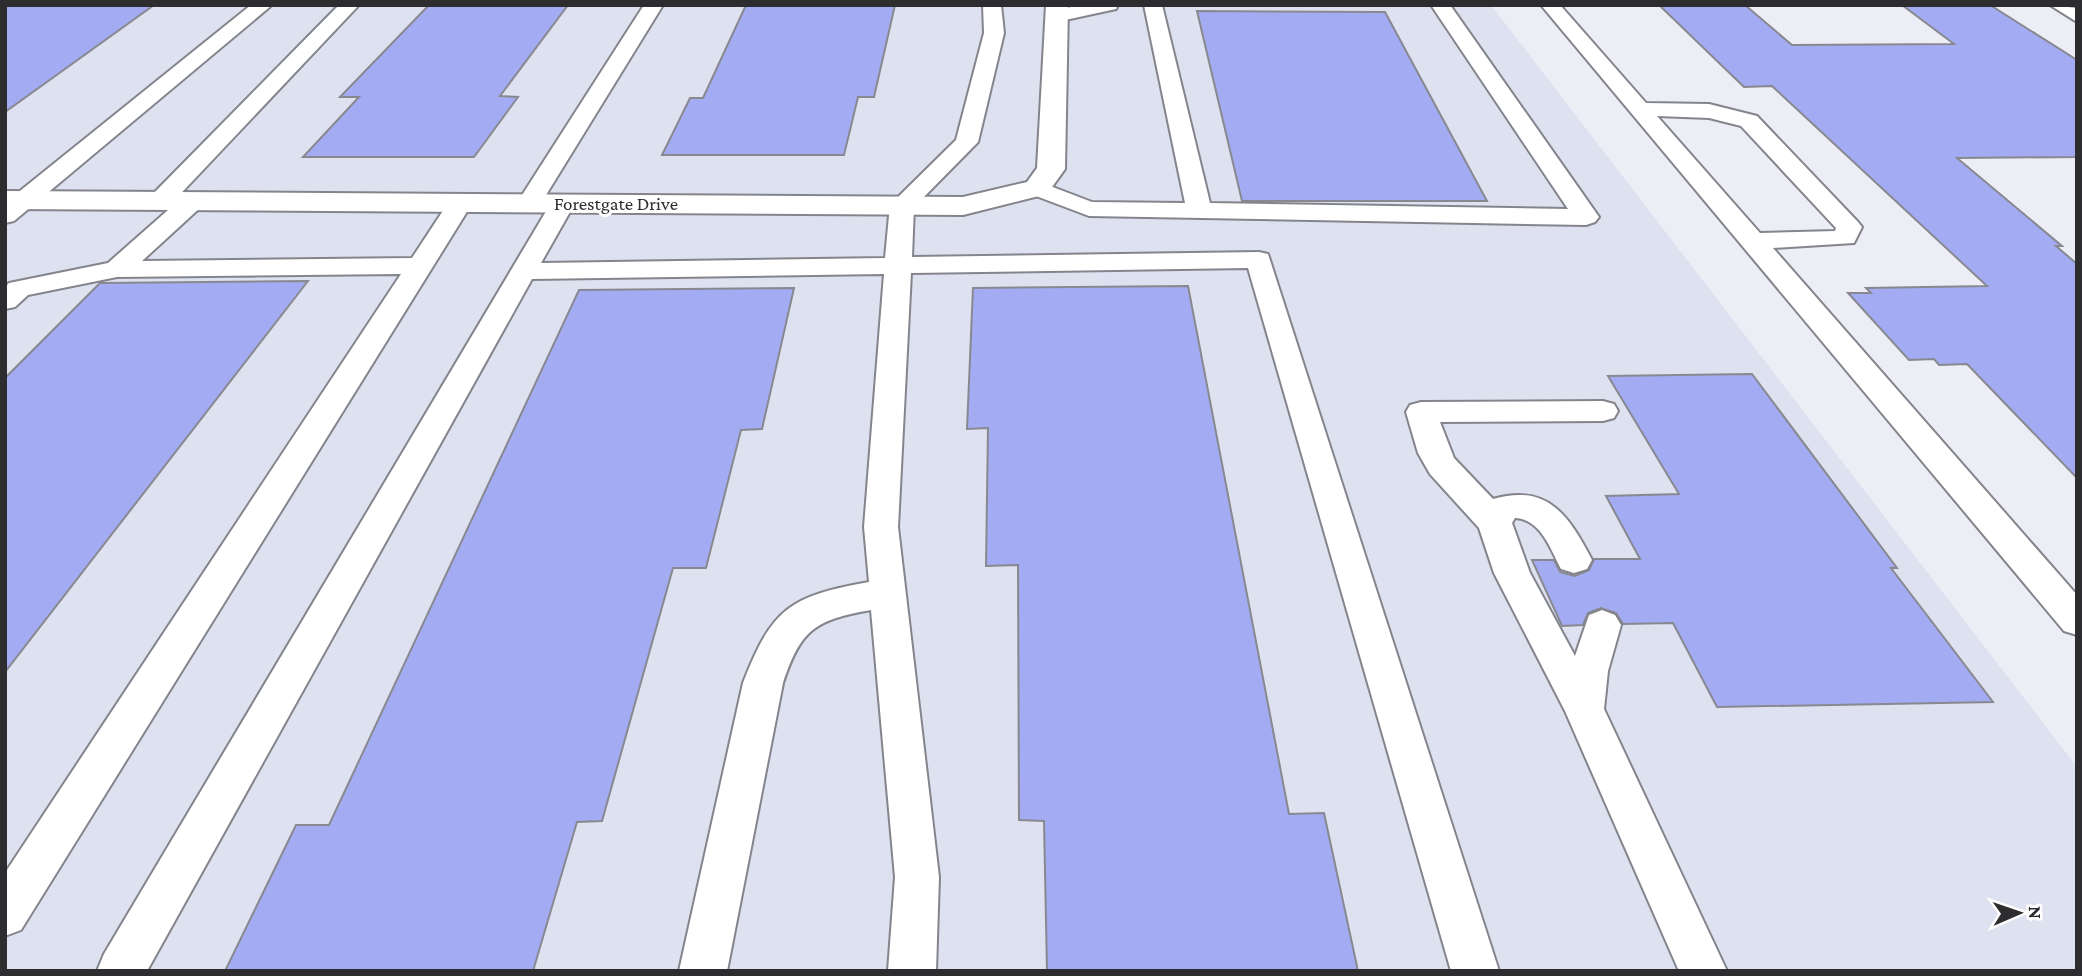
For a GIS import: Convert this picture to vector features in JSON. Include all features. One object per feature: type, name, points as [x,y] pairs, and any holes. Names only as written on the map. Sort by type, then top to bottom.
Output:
[{"type":"street","points":[[1037,188],[1051,169],[1057,11]]},
{"type":"street","name":"Forestgate Drive","points":[[12,205],[192,201],[963,206],[1037,188]]},
{"type":"lane","points":[[12,205],[263,5]]},
{"type":"lane","points":[[160,201],[350,5]]},
{"type":"lane","points":[[529,203],[654,5]]},
{"type":"lane","points":[[912,971],[917,877],[881,527],[902,205],[967,142],[994,33],[992,5]]},
{"type":"lane","points":[[1057,11],[1109,5]]},
{"type":"lane","points":[[1153,5],[1199,211]]},
{"type":"lane","points":[[1037,188],[1088,209],[1586,217],[1440,5]]},
{"type":"lane","points":[[1550,5],[2077,621]]},
{"type":"lane","points":[[2059,5],[2077,16]]},
{"type":"lane","points":[[1639,110],[1696,109],[1731,114],[1749,121],[1849,227],[1845,238],[1751,241]]},
{"type":"lane","points":[[117,269],[192,201]]},
{"type":"lane","points":[[5,914],[461,202]]},
{"type":"lane","points":[[121,971],[563,203]]},
{"type":"lane","points":[[523,271],[1259,260],[1475,971]]},
{"type":"lane","points":[[5,301],[19,289],[117,269],[419,266]]},
{"type":"lane","points":[[1603,411],[1421,412],[1434,453],[1442,466],[1495,523],[1513,573],[1584,709],[1703,971]]},
{"type":"lane","points":[[1495,523],[1503,508],[1518,505],[1533,508],[1559,531],[1574,560]]},
{"type":"lane","points":[[702,971],[763,683],[776,650],[793,624],[831,604],[887,593]]},
{"type":"lane","points":[[1584,709],[1589,671],[1600,643],[1602,625]]},
{"type":"shaded area","points":[[5,5],[1491,5],[2077,767],[2077,971],[5,971]]},
{"type":"building","points":[[5,5],[154,5],[5,112]]},
{"type":"building","points":[[429,5],[568,5],[500,96],[518,97],[474,157],[303,157],[359,97],[340,97]]},
{"type":"building","points":[[746,5],[895,5],[874,97],[858,97],[844,155],[662,155],[690,98],[703,98]]},
{"type":"building","points":[[1659,5],[1745,5],[1792,45],[1954,44],[1902,5],[1990,5],[2077,60],[2077,157],[1957,158],[2062,246],[2056,246],[2077,264],[2077,478],[1967,364],[1939,365],[1934,359],[1909,360],[1848,293],[1871,293],[1866,288],[1987,286],[1772,86],[1744,87]]},
{"type":"building","points":[[1197,11],[1385,12],[1487,201],[1242,201]]},
{"type":"building","points":[[308,281],[5,672],[5,378],[100,283]]},
{"type":"building","points":[[1188,286],[1289,814],[1324,813],[1358,971],[1047,971],[1044,821],[1019,820],[1018,565],[986,566],[988,428],[967,429],[973,288]]},
{"type":"building","points":[[794,288],[762,429],[741,430],[706,568],[673,568],[602,821],[577,822],[533,971],[225,971],[296,825],[329,825],[579,290]]},
{"type":"building","points":[[1752,374],[1897,568],[1891,568],[1993,702],[1717,707],[1673,623],[1623,624],[1616,613],[1601,608],[1588,613],[1583,625],[1562,626],[1532,560],[1554,560],[1560,572],[1575,576],[1589,570],[1594,559],[1640,559],[1606,496],[1679,494],[1608,376]]}]
